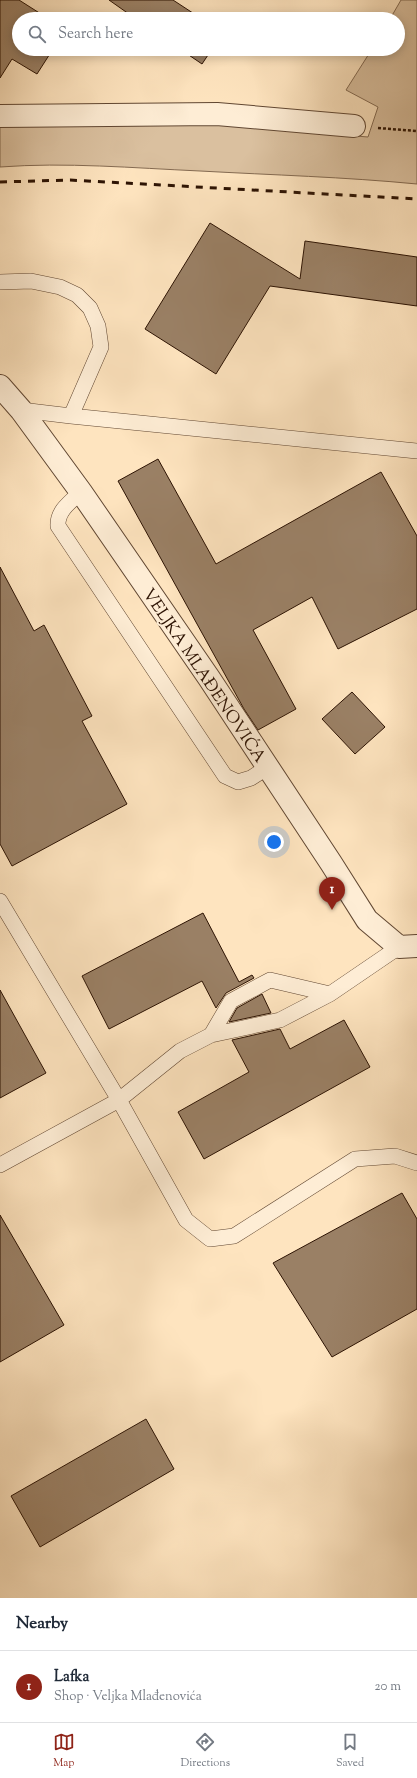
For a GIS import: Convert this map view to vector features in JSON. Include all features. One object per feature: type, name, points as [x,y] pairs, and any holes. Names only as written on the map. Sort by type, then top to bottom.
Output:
[{"type":"street","points":[[0,116],[217,114],[354,126]]},
{"type":"street","name":"VELJKA MLAĐENOVIĆA","points":[[0,386],[21,410],[81,492],[209,678],[367,920],[408,947]]},
{"type":"lane","points":[[0,282],[31,281],[60,287],[77,295],[90,308],[98,326],[101,347],[71,416]]},
{"type":"lane","points":[[21,410],[417,451]]},
{"type":"lane","points":[[81,492],[62,510],[58,518],[58,526],[225,776],[238,782],[252,778],[268,767]]},
{"type":"lane","points":[[0,901],[119,1100],[186,1220],[210,1239],[234,1236],[355,1159],[395,1156],[417,1163]]},
{"type":"lane","points":[[0,1165],[119,1100],[180,1051],[211,1034],[280,1020],[330,994],[408,947]]},
{"type":"lane","points":[[211,1034],[231,1001],[270,980],[330,994]]},
{"type":"path","points":[[354,126],[417,131]]},
{"type":"shaded area","points":[[401,0],[417,0],[417,184],[336,178],[100,166],[50,165],[0,167],[0,126],[190,122],[368,137],[378,107],[346,90],[368,56],[405,56],[405,12],[394,12]]},
{"type":"building","points":[[0,0],[19,0],[38,12],[12,12],[12,56],[49,56],[37,74],[12,59],[0,78]]},
{"type":"building","points":[[109,0],[173,0],[191,12],[126,12]]},
{"type":"building","points":[[190,56],[207,56],[202,64]]},
{"type":"building","points":[[210,223],[300,279],[305,241],[417,257],[417,306],[270,286],[216,374],[145,329]]},
{"type":"building","points":[[158,459],[216,564],[381,472],[417,536],[417,609],[338,649],[312,597],[253,630],[296,709],[258,730],[244,709],[118,481]]},
{"type":"building","points":[[0,567],[34,631],[44,625],[92,716],[82,721],[127,804],[12,866],[0,844]]},
{"type":"building","points":[[352,692],[385,727],[355,754],[322,719]]},
{"type":"building","points":[[203,913],[239,982],[252,975],[254,978],[226,993],[216,1008],[202,981],[109,1029],[82,976]]},
{"type":"building","points":[[0,990],[46,1073],[0,1098]]},
{"type":"building","points":[[262,994],[271,1013],[229,1022],[237,1008]]},
{"type":"building","points":[[344,1020],[370,1067],[204,1159],[178,1112],[249,1072],[232,1040],[280,1029],[290,1049]]},
{"type":"building","points":[[402,1193],[417,1219],[417,1309],[332,1357],[273,1263]]},
{"type":"building","points":[[0,1215],[64,1325],[0,1362]]},
{"type":"building","points":[[146,1419],[174,1469],[40,1547],[11,1496]]},
{"type":"railway","points":[[0,182],[70,180],[417,199]]},
{"type":"place","name":"Lafka","points":[[332,910]]}]
